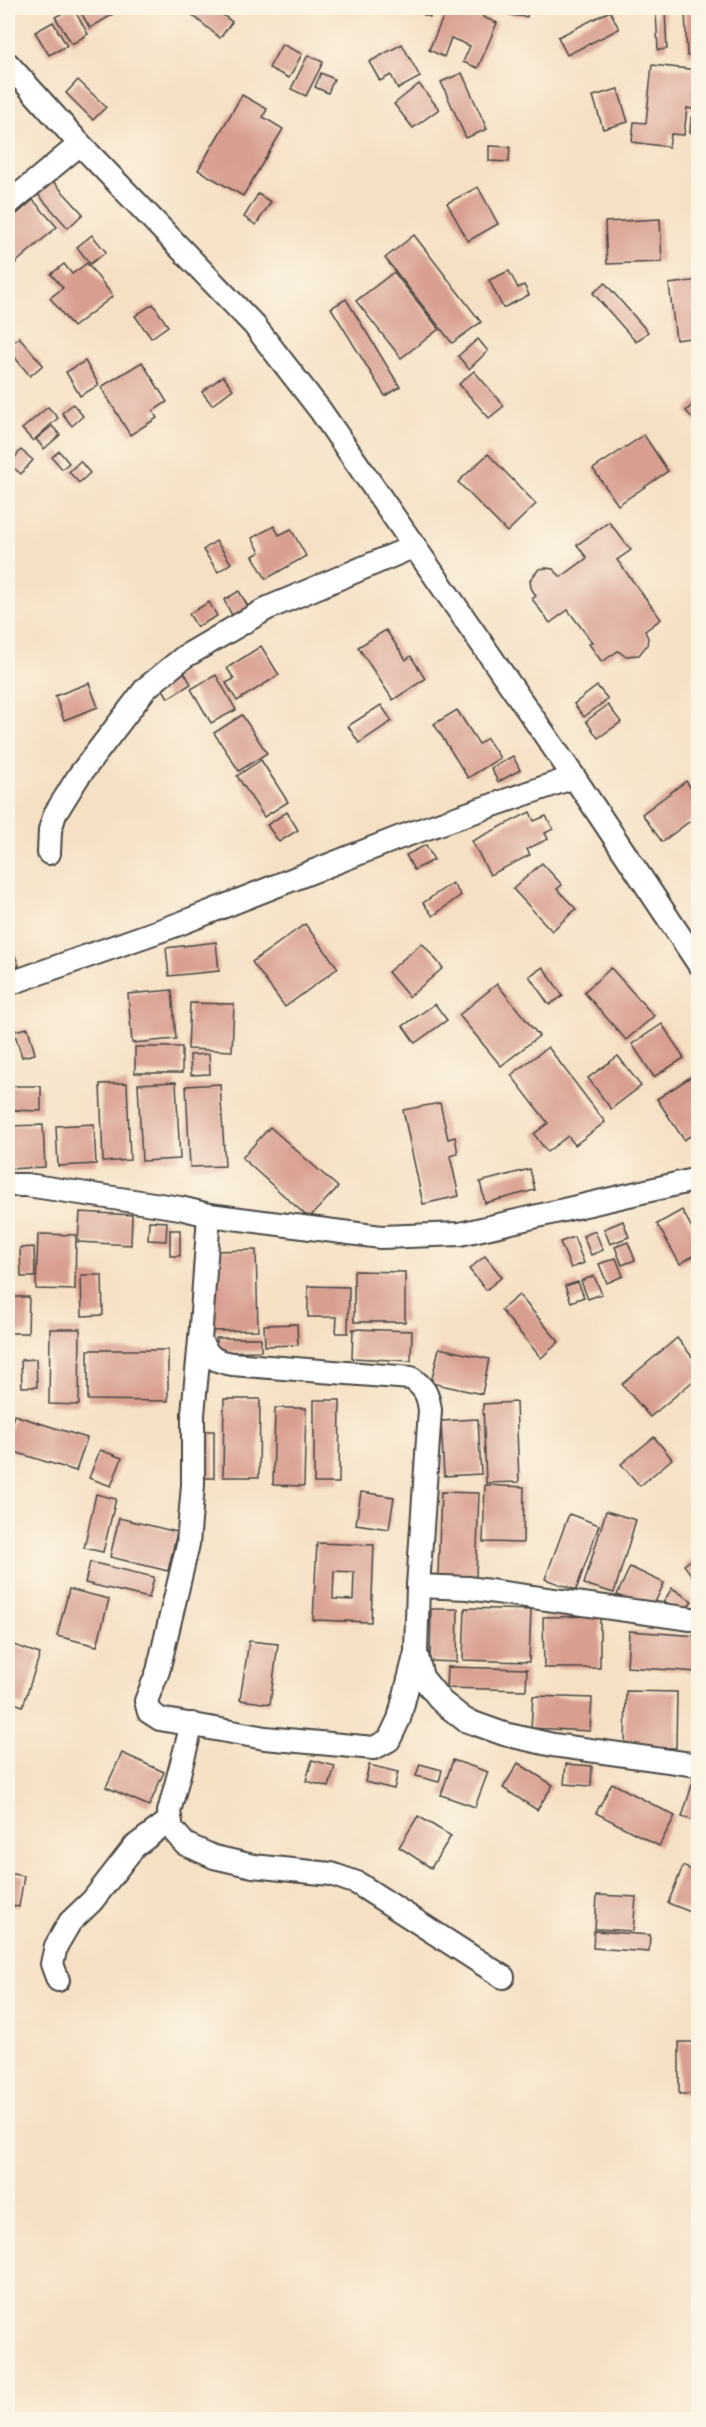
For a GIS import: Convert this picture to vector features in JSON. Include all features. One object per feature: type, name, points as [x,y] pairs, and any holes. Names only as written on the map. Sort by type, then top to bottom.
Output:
[{"type":"street","points":[[8,64],[80,144],[254,325],[320,410],[574,777],[699,963]]},
{"type":"street","points":[[8,204],[80,144]]},
{"type":"street","points":[[49,853],[50,830],[56,814],[78,777],[146,688],[184,657],[268,608],[415,546]]},
{"type":"street","points":[[8,984],[179,924],[398,838],[574,777]]},
{"type":"street","points":[[8,1185],[27,1185],[180,1208],[209,1215],[381,1237],[460,1234],[699,1179]]},
{"type":"street","points":[[200,1340],[207,1354],[215,1361],[411,1378],[422,1385],[428,1395],[430,1410],[418,1586],[416,1652],[399,1719],[389,1740],[374,1748],[265,1738],[160,1719],[149,1712],[146,1701],[158,1671],[188,1544],[193,1485],[193,1414],[209,1215]]},
{"type":"street","points":[[418,1586],[468,1588],[691,1619]]},
{"type":"street","points":[[416,1652],[422,1677],[442,1702],[465,1720],[504,1734],[553,1745],[699,1765]]},
{"type":"street","points":[[192,1724],[169,1812],[172,1829],[185,1844],[214,1857],[253,1866],[331,1874],[357,1883],[503,1977]]},
{"type":"street","points":[[57,1980],[52,1964],[56,1946],[70,1922],[92,1901],[134,1847],[170,1820]]},
{"type":"building","points":[[73,8],[88,34],[72,44],[55,17]]},
{"type":"building","points":[[78,8],[107,8],[112,15],[90,28]]},
{"type":"building","points":[[188,8],[214,8],[232,22],[220,38],[186,10]]},
{"type":"building","points":[[412,8],[434,8],[430,17]]},
{"type":"building","points":[[447,8],[462,11],[463,8],[487,8],[483,17],[497,23],[478,68],[463,62],[470,46],[451,38],[444,57],[429,50]]},
{"type":"building","points":[[511,8],[528,8],[527,17],[510,15]]},
{"type":"building","points":[[698,10],[698,55],[687,56],[685,11]]},
{"type":"building","points":[[610,11],[619,29],[567,55],[558,37]]},
{"type":"building","points":[[665,11],[667,49],[658,50],[656,12]]},
{"type":"building","points":[[53,22],[67,46],[49,55],[35,32]]},
{"type":"building","points":[[282,44],[302,54],[289,78],[269,68]]},
{"type":"building","points":[[402,44],[420,77],[398,89],[391,75],[380,81],[369,62]]},
{"type":"building","points":[[308,55],[323,62],[306,96],[291,89]]},
{"type":"building","points":[[652,65],[698,70],[698,110],[687,108],[684,135],[671,134],[669,147],[632,142],[634,122],[646,123]]},
{"type":"building","points":[[321,73],[334,79],[328,93],[315,87]]},
{"type":"building","points":[[462,73],[487,129],[466,138],[441,82]]},
{"type":"building","points":[[78,80],[106,107],[93,120],[66,93]]},
{"type":"building","points":[[419,84],[439,109],[413,128],[394,104]]},
{"type":"building","points":[[618,89],[628,122],[603,129],[593,96]]},
{"type":"building","points":[[242,95],[267,109],[263,117],[283,129],[243,196],[198,170]]},
{"type":"building","points":[[691,117],[698,118],[698,133],[690,133]]},
{"type":"building","points":[[489,146],[510,147],[509,162],[489,161]]},
{"type":"building","points":[[49,177],[83,214],[68,228],[34,190]]},
{"type":"building","points":[[478,187],[498,224],[468,241],[447,203]]},
{"type":"building","points":[[258,194],[271,202],[256,225],[244,217]]},
{"type":"building","points":[[33,200],[57,227],[12,266],[8,261],[8,222]]},
{"type":"building","points":[[660,219],[662,262],[607,264],[605,222]]},
{"type":"building","points":[[92,235],[106,252],[90,264],[77,247]]},
{"type":"building","points":[[414,235],[481,322],[452,343],[385,258]]},
{"type":"building","points":[[87,263],[113,296],[73,327],[50,298],[63,288],[51,274],[64,264],[72,274]]},
{"type":"building","points":[[509,271],[518,288],[524,285],[529,295],[503,308],[489,280]]},
{"type":"building","points":[[394,272],[439,329],[401,358],[356,301]]},
{"type":"building","points":[[698,280],[698,337],[676,340],[669,284]]},
{"type":"building","points":[[605,283],[648,332],[636,342],[593,293]]},
{"type":"building","points":[[346,299],[400,387],[385,396],[331,308]]},
{"type":"building","points":[[153,304],[168,326],[151,338],[135,316]]},
{"type":"building","points":[[19,337],[43,365],[30,376],[8,349]]},
{"type":"building","points":[[478,339],[488,351],[469,369],[458,356]]},
{"type":"building","points":[[85,361],[99,385],[80,396],[66,372]]},
{"type":"building","points":[[142,362],[167,402],[153,411],[157,418],[130,435],[101,387]]},
{"type":"building","points":[[474,371],[504,406],[489,418],[459,384]]},
{"type":"building","points":[[223,376],[233,389],[212,405],[202,392]]},
{"type":"building","points":[[698,399],[698,424],[686,411]]},
{"type":"building","points":[[73,404],[83,416],[72,426],[62,413]]},
{"type":"building","points":[[48,407],[58,418],[33,441],[22,429]]},
{"type":"building","points":[[52,426],[60,435],[44,449],[36,439]]},
{"type":"building","points":[[644,435],[668,471],[618,505],[593,469]]},
{"type":"building","points":[[21,450],[33,460],[21,474],[9,464]]},
{"type":"building","points":[[59,451],[69,463],[62,469],[52,457]]},
{"type":"building","points":[[488,454],[536,504],[507,532],[458,482]]},
{"type":"building","points":[[80,461],[90,473],[79,483],[69,472]]},
{"type":"building","points":[[609,522],[631,550],[617,560],[661,619],[645,631],[648,638],[647,645],[639,655],[625,656],[618,651],[602,662],[589,644],[592,642],[568,610],[550,623],[532,599],[536,596],[531,588],[530,580],[539,569],[546,568],[553,569],[561,577],[587,558],[577,545]]},
{"type":"building","points":[[274,526],[279,535],[291,529],[306,556],[266,579],[253,556],[260,552],[252,538]]},
{"type":"building","points":[[216,541],[231,563],[218,572],[203,550]]},
{"type":"building","points":[[239,591],[250,610],[234,619],[224,600]]},
{"type":"building","points":[[209,602],[217,616],[197,627],[189,614]]},
{"type":"building","points":[[386,630],[406,660],[411,656],[425,679],[393,700],[358,647]]},
{"type":"building","points":[[261,646],[279,675],[237,701],[226,683],[234,679],[227,668]]},
{"type":"building","points":[[184,672],[191,684],[168,698],[161,686]]},
{"type":"building","points":[[216,675],[236,710],[211,723],[191,689]]},
{"type":"building","points":[[89,683],[98,707],[64,720],[55,696]]},
{"type":"building","points":[[597,686],[608,699],[584,717],[574,704]]},
{"type":"building","points":[[381,705],[392,721],[359,743],[348,726]]},
{"type":"building","points":[[608,705],[621,722],[598,738],[586,721]]},
{"type":"building","points":[[457,710],[479,744],[487,738],[500,758],[468,778],[434,724]]},
{"type":"building","points":[[242,715],[267,753],[239,771],[214,733]]},
{"type":"building","points":[[513,756],[520,770],[498,782],[491,768]]},
{"type":"building","points":[[261,760],[288,802],[264,817],[237,776]]},
{"type":"building","points":[[686,781],[698,798],[698,815],[662,842],[642,814]]},
{"type":"building","points":[[287,812],[298,830],[279,842],[267,825]]},
{"type":"building","points":[[530,812],[534,821],[546,816],[553,829],[545,833],[548,839],[527,849],[530,855],[490,875],[472,841]]},
{"type":"building","points":[[426,845],[434,860],[414,870],[406,855]]},
{"type":"building","points":[[542,863],[562,885],[557,889],[576,909],[552,931],[513,889]]},
{"type":"building","points":[[452,883],[461,895],[433,916],[423,903]]},
{"type":"building","points":[[305,924],[338,968],[285,1007],[252,962]]},
{"type":"building","points":[[8,937],[19,966],[8,971]]},
{"type":"building","points":[[216,942],[219,971],[169,976],[166,948]]},
{"type":"building","points":[[422,943],[443,968],[409,997],[388,972]]},
{"type":"building","points":[[543,967],[563,996],[549,1005],[529,976]]},
{"type":"building","points":[[611,968],[654,1016],[626,1040],[584,992]]},
{"type":"building","points":[[497,984],[539,1036],[501,1066],[459,1015]]},
{"type":"building","points":[[172,990],[176,1039],[132,1043],[128,994]]},
{"type":"building","points":[[190,1003],[234,1004],[232,1051],[188,1049]]},
{"type":"building","points":[[435,1004],[447,1020],[415,1043],[403,1026]]},
{"type":"building","points":[[662,1024],[684,1058],[654,1077],[632,1044]]},
{"type":"building","points":[[28,1028],[35,1054],[22,1057],[14,1031]]},
{"type":"building","points":[[135,1047],[182,1047],[182,1073],[135,1073]]},
{"type":"building","points":[[548,1047],[605,1122],[575,1145],[568,1136],[547,1152],[534,1134],[548,1123],[511,1075]]},
{"type":"building","points":[[209,1054],[210,1074],[191,1075],[190,1055]]},
{"type":"building","points":[[618,1056],[641,1086],[611,1109],[588,1078]]},
{"type":"building","points":[[698,1072],[698,1131],[684,1140],[657,1099]]},
{"type":"building","points":[[176,1082],[180,1159],[142,1161],[138,1084]]},
{"type":"building","points":[[127,1083],[130,1160],[103,1162],[100,1084]]},
{"type":"building","points":[[220,1084],[225,1166],[190,1167],[186,1086]]},
{"type":"building","points":[[8,1086],[41,1086],[41,1111],[8,1110]]},
{"type":"building","points":[[440,1103],[448,1139],[455,1137],[458,1154],[450,1156],[459,1196],[423,1204],[403,1110]]},
{"type":"building","points":[[94,1124],[96,1164],[58,1166],[56,1126]]},
{"type":"building","points":[[43,1125],[45,1167],[8,1169],[8,1126]]},
{"type":"building","points":[[270,1127],[338,1187],[309,1218],[242,1158]]},
{"type":"building","points":[[530,1169],[535,1190],[485,1203],[480,1182]]},
{"type":"building","points":[[682,1210],[698,1239],[698,1253],[680,1264],[657,1224]]},
{"type":"building","points":[[80,1212],[132,1215],[131,1245],[78,1242]]},
{"type":"building","points":[[149,1221],[167,1222],[166,1241],[148,1240]]},
{"type":"building","points":[[623,1221],[629,1237],[610,1244],[604,1229]]},
{"type":"building","points":[[170,1230],[180,1230],[180,1256],[170,1256]]},
{"type":"building","points":[[595,1231],[603,1250],[591,1255],[583,1236]]},
{"type":"building","points":[[38,1234],[76,1235],[75,1290],[36,1289]]},
{"type":"building","points":[[574,1237],[584,1263],[571,1268],[560,1242]]},
{"type":"building","points":[[628,1242],[635,1260],[622,1265],[615,1247]]},
{"type":"building","points":[[34,1247],[35,1277],[21,1277],[20,1248]]},
{"type":"building","points":[[256,1250],[258,1330],[212,1331],[211,1251]]},
{"type":"building","points":[[485,1256],[502,1277],[486,1290],[469,1269]]},
{"type":"building","points":[[616,1258],[623,1276],[607,1283],[599,1264]]},
{"type":"building","points":[[354,1271],[405,1272],[405,1322],[354,1322]]},
{"type":"building","points":[[81,1275],[102,1275],[103,1315],[82,1316]]},
{"type":"building","points":[[594,1276],[602,1294],[588,1299],[581,1281]]},
{"type":"building","points":[[578,1282],[584,1297],[571,1302],[565,1286]]},
{"type":"building","points":[[308,1286],[349,1287],[348,1333],[336,1333],[337,1317],[308,1317]]},
{"type":"building","points":[[519,1295],[559,1342],[541,1358],[501,1310]]},
{"type":"building","points":[[8,1297],[29,1297],[28,1333],[8,1333]]},
{"type":"building","points":[[297,1324],[298,1345],[265,1346],[264,1325]]},
{"type":"building","points":[[50,1329],[80,1329],[79,1405],[49,1404]]},
{"type":"building","points":[[353,1329],[412,1331],[411,1361],[352,1358]]},
{"type":"building","points":[[216,1338],[261,1338],[261,1351],[216,1352]]},
{"type":"building","points":[[677,1338],[698,1364],[698,1377],[650,1417],[622,1384]]},
{"type":"building","points":[[439,1348],[489,1359],[482,1394],[431,1383]]},
{"type":"building","points":[[88,1350],[168,1350],[168,1401],[88,1400]]},
{"type":"building","points":[[36,1359],[37,1387],[22,1387],[21,1360]]},
{"type":"building","points":[[224,1399],[260,1399],[259,1477],[223,1477]]},
{"type":"building","points":[[314,1400],[340,1400],[339,1483],[314,1483]]},
{"type":"building","points":[[516,1402],[519,1482],[486,1483],[483,1404]]},
{"type":"building","points":[[275,1408],[306,1408],[304,1486],[273,1485]]},
{"type":"building","points":[[14,1415],[87,1438],[76,1471],[8,1450],[8,1436]]},
{"type":"building","points":[[478,1419],[481,1474],[444,1476],[441,1421]]},
{"type":"building","points":[[201,1431],[214,1431],[214,1478],[202,1478]]},
{"type":"building","points":[[654,1437],[672,1459],[640,1486],[621,1464]]},
{"type":"building","points":[[100,1450],[122,1458],[111,1486],[89,1478]]},
{"type":"building","points":[[485,1485],[524,1487],[523,1543],[483,1542]]},
{"type":"building","points":[[361,1492],[394,1497],[389,1529],[356,1524]]},
{"type":"building","points":[[441,1492],[479,1493],[476,1577],[438,1575]]},
{"type":"building","points":[[96,1494],[116,1499],[103,1552],[84,1548]]},
{"type":"building","points":[[606,1511],[636,1520],[614,1593],[584,1584]]},
{"type":"building","points":[[569,1514],[599,1525],[576,1590],[545,1579]]},
{"type":"building","points":[[119,1518],[177,1532],[168,1571],[110,1557]]},
{"type":"building","points":[[317,1543],[374,1545],[371,1622],[313,1620]],"holes":[[[334,1571],[354,1572],[353,1600],[333,1599]]]},
{"type":"building","points":[[698,1555],[698,1584],[684,1565]]},
{"type":"building","points":[[90,1562],[154,1577],[149,1598],[85,1583]]},
{"type":"building","points":[[630,1567],[664,1583],[651,1611],[617,1595]]},
{"type":"building","points":[[672,1588],[692,1601],[684,1614],[664,1601]]},
{"type":"building","points":[[69,1589],[109,1599],[97,1646],[57,1636]]},
{"type":"building","points":[[465,1608],[531,1610],[529,1662],[463,1660]]},
{"type":"building","points":[[431,1609],[458,1609],[457,1662],[430,1661]]},
{"type":"building","points":[[600,1616],[600,1668],[544,1668],[543,1617]]},
{"type":"building","points":[[629,1631],[698,1636],[698,1672],[627,1667]]},
{"type":"building","points":[[249,1641],[278,1644],[270,1704],[240,1700]]},
{"type":"building","points":[[8,1643],[40,1654],[23,1706],[8,1701]]},
{"type":"building","points":[[447,1667],[527,1669],[526,1690],[446,1688]]},
{"type":"building","points":[[626,1691],[677,1692],[676,1748],[625,1747]]},
{"type":"building","points":[[533,1696],[592,1698],[590,1731],[531,1728]]},
{"type":"building","points":[[122,1753],[164,1772],[149,1806],[106,1787]]},
{"type":"building","points":[[312,1760],[335,1766],[329,1787],[306,1781]]},
{"type":"building","points":[[453,1760],[488,1772],[475,1807],[441,1795]]},
{"type":"building","points":[[518,1763],[553,1785],[537,1810],[503,1788]]},
{"type":"building","points":[[420,1764],[442,1770],[439,1782],[416,1776]]},
{"type":"building","points":[[566,1764],[592,1766],[591,1786],[564,1784]]},
{"type":"building","points":[[369,1765],[398,1772],[394,1789],[365,1782]]},
{"type":"building","points":[[695,1775],[698,1776],[698,1822],[682,1817]]},
{"type":"building","points":[[612,1783],[675,1816],[659,1846],[596,1813]]},
{"type":"building","points":[[418,1816],[451,1836],[431,1868],[399,1847]]},
{"type":"building","points":[[683,1866],[698,1873],[698,1915],[668,1903]]},
{"type":"building","points":[[8,1873],[24,1876],[19,1907],[8,1905]]},
{"type":"building","points":[[597,1895],[636,1897],[633,1931],[595,1929]]},
{"type":"building","points":[[594,1931],[650,1935],[649,1952],[593,1948]]},
{"type":"building","points":[[679,2042],[698,2042],[698,2094],[679,2094]]}]
